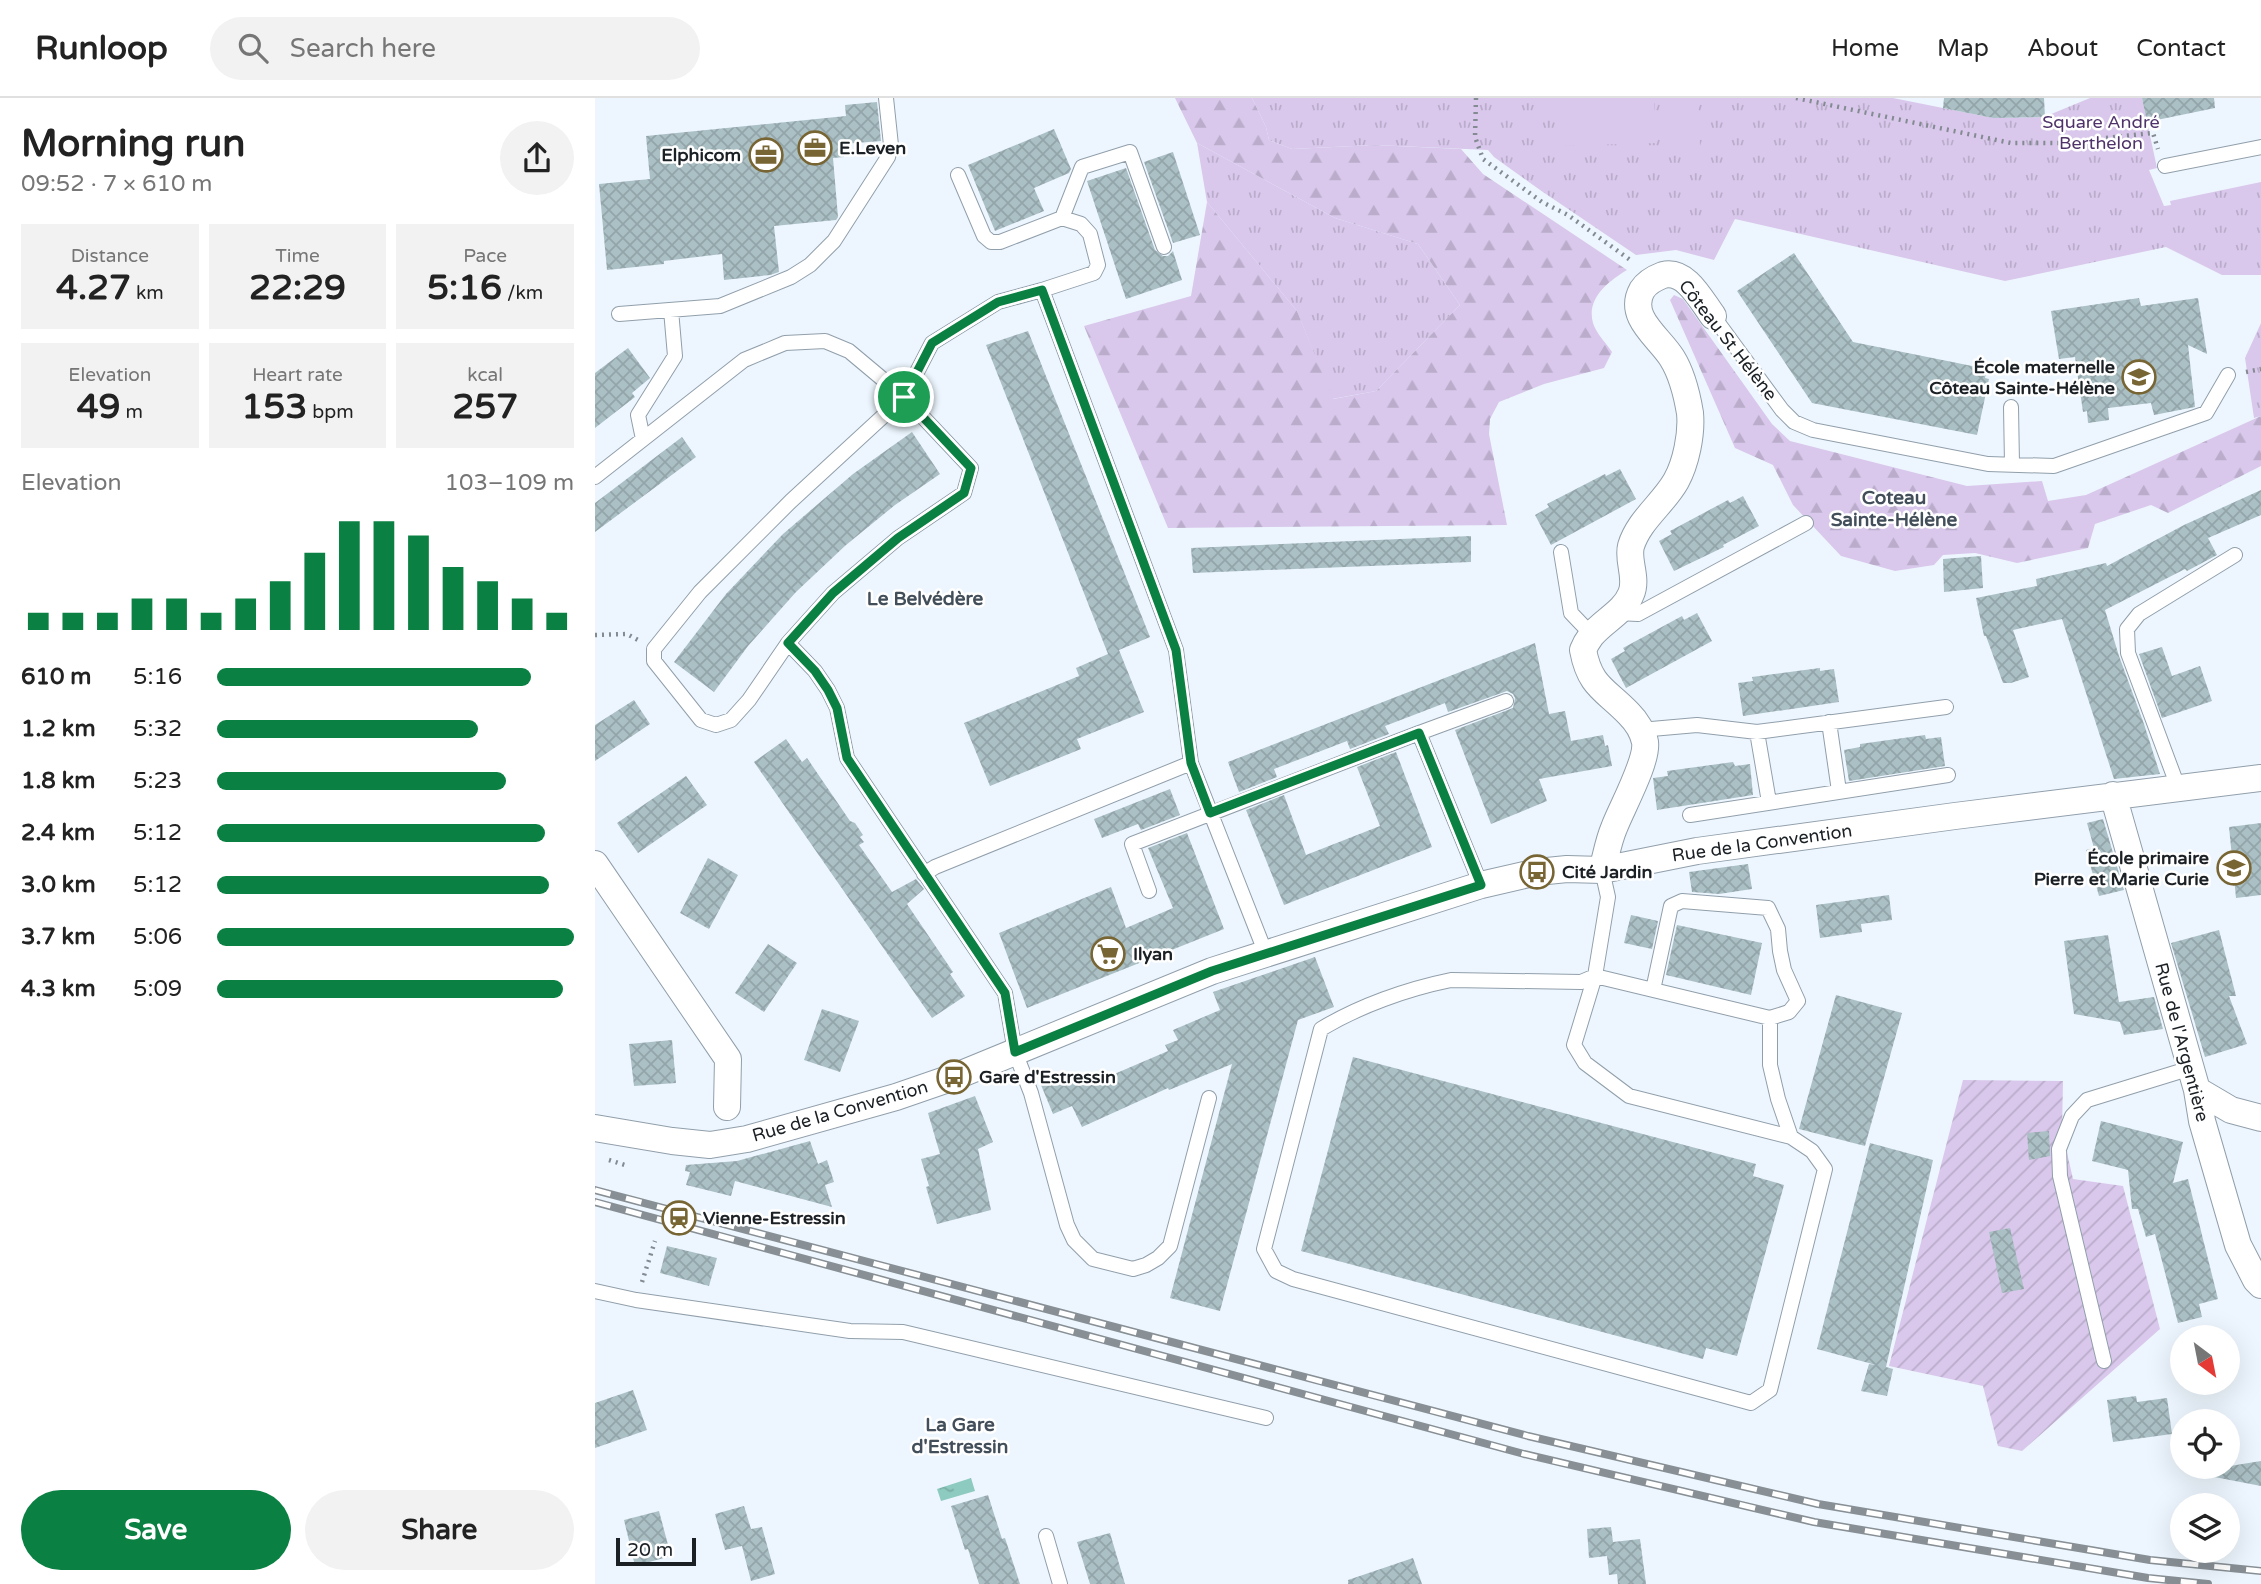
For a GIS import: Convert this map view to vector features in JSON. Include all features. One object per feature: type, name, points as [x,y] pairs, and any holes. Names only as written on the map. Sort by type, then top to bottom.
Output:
[{"type":"street","name":"Côteau St Hélène","points":[[1592,635],[1617,613],[1631,594],[1634,577],[1631,548],[1647,516],[1676,481],[1685,458],[1689,437],[1690,416],[1681,376],[1672,358],[1645,325],[1637,309],[1639,297],[1645,286],[1656,277],[1672,273],[1684,278],[1713,316]]},
{"type":"street","points":[[1592,635],[1583,650],[1587,669],[1599,688],[1631,715],[1645,743],[1644,756],[1612,832],[1602,870]]},
{"type":"street","name":"Rue de la Convention","points":[[595,1128],[710,1145],[747,1139],[896,1097],[954,1077],[1212,971],[1481,885],[1537,872],[1602,870],[1697,852],[2113,795],[2261,778]]},
{"type":"street","name":"Rue de l'Argentière","points":[[2113,795],[2238,1245],[2256,1280],[2261,1284]]},
{"type":"street","points":[[595,864],[728,1059],[727,1107]]},
{"type":"street","points":[[2194,1079],[2231,1110],[2261,1118]]},
{"type":"lane","points":[[619,314],[720,306],[791,277],[810,265],[834,242],[888,158],[891,145],[886,98]]},
{"type":"lane","points":[[2165,166],[2261,147]]},
{"type":"lane","points":[[1062,218],[1082,167],[1130,152],[1164,247]]},
{"type":"lane","points":[[595,477],[744,360],[785,343],[825,341],[849,351],[904,397],[971,468],[964,493],[898,538],[833,593],[788,643],[731,720],[716,725],[701,720],[654,661],[654,649],[700,592],[791,501],[904,397],[932,343],[998,302],[1094,273],[1098,265],[1090,234],[1081,224],[1062,218],[1000,242],[991,242],[984,236],[958,175]]},
{"type":"lane","points":[[1042,290],[1176,650],[1191,763],[1266,954]]},
{"type":"lane","points":[[643,439],[638,415],[675,356],[671,310]]},
{"type":"lane","name":"Côteau St Hélène","points":[[1713,316],[1782,410],[1794,422],[1813,430],[1988,464],[2054,466],[2206,414],[2228,375]]},
{"type":"lane","points":[[2011,407],[2012,464]]},
{"type":"lane","points":[[1617,613],[1638,614],[1806,523]]},
{"type":"lane","points":[[1561,552],[1571,613],[1592,635]]},
{"type":"lane","points":[[2178,787],[2128,653],[2126,629],[2139,614],[2235,555]]},
{"type":"lane","points":[[788,643],[815,671],[828,690],[837,708],[847,758],[1005,993],[1015,1052],[1031,1093],[1067,1225],[1074,1240],[1093,1259],[1133,1269],[1146,1265],[1170,1246],[1209,1098]]},
{"type":"lane","points":[[1149,891],[1132,844],[1506,701]]},
{"type":"lane","points":[[1640,730],[1697,725],[1757,732],[1946,708]]},
{"type":"lane","points":[[1829,722],[1839,791]]},
{"type":"lane","points":[[1757,732],[1769,802]]},
{"type":"lane","points":[[1419,733],[1481,885]]},
{"type":"lane","points":[[924,874],[935,867],[1191,763]]},
{"type":"lane","points":[[1690,815],[1948,775]]},
{"type":"lane","points":[[1602,870],[1608,897],[1595,975],[1574,1045],[1585,1063],[1629,1096],[1791,1137],[1812,1151],[1825,1169],[1770,1390],[1751,1404],[1293,1279],[1276,1271],[1263,1249],[1321,1030],[1355,1011],[1451,980],[1581,982],[1595,975],[1653,990],[1770,1018],[1789,1012],[1798,1001],[1784,970],[1779,929],[1768,908],[1682,901],[1671,906],[1653,990]]},
{"type":"lane","points":[[1770,1018],[1770,1065],[1777,1099],[1791,1137]]},
{"type":"lane","points":[[2104,1361],[2060,1176],[2059,1149],[2072,1116],[2087,1100],[2194,1079]]},
{"type":"lane","points":[[595,1291],[636,1300],[850,1331],[903,1332],[1266,1418]]},
{"type":"lane","points":[[1046,1536],[1061,1584]]},
{"type":"path","points":[[1476,98],[1475,137],[1483,159],[1542,202],[1586,227],[1656,277]]},
{"type":"path","points":[[1796,98],[2011,143],[2060,143],[2153,133],[2165,166]]},
{"type":"path","points":[[2247,371],[2261,369]]},
{"type":"path","points":[[595,635],[627,634],[654,649]]},
{"type":"path","points":[[636,1300],[655,1241]]},
{"type":"green space","points":[[1175,98],[1252,98],[1269,140],[1292,149],[1375,145],[1461,149],[1483,174],[1627,270],[1606,285],[1593,306],[1594,327],[1612,352],[1604,368],[1544,384],[1499,402],[1490,419],[1489,434],[1507,525],[1168,528],[1084,326],[1191,296],[1207,202],[1297,311],[1333,399],[1376,391],[1460,305],[1418,244],[1335,218],[1197,143]]},
{"type":"green space","name":"Square André Berthelon","points":[[1252,98],[1893,98],[1993,118],[2044,117],[2090,98],[2142,98],[2157,168],[2149,170],[2164,206],[2171,205],[2170,201],[2261,182],[2261,275],[2222,275],[2166,247],[2005,281],[1735,219],[1714,260],[1676,250],[1636,255],[1540,190],[1488,150],[1375,145],[1292,149],[1269,140]]},
{"type":"green space","points":[[1654,98],[1656,143],[1556,146],[1555,101]]},
{"type":"green space","points":[[1660,98],[1698,98],[1700,146],[1661,147]]},
{"type":"green space","points":[[1197,143],[1335,218],[1418,244],[1460,305],[1376,391],[1332,399],[1297,311],[1207,202]]},
{"type":"green space","points":[[1674,295],[1683,299],[1772,424],[1790,441],[1967,486],[2042,481],[2048,501],[2086,495],[2261,416],[2261,466],[2168,513],[2151,505],[2095,524],[2088,548],[2017,563],[1975,553],[1943,555],[1934,565],[1895,571],[1841,556],[1793,505],[1773,465],[1735,448],[1670,300]]},
{"type":"green space","points":[[2261,323],[2261,416],[2254,418],[2245,358]]},
{"type":"green space","points":[[1963,1080],[2063,1081],[2062,1131],[2073,1179],[2123,1186],[2160,1329],[2022,1451],[1998,1446],[1983,1386],[1889,1366]]},
{"type":"water","points":[[971,1478],[975,1491],[941,1501],[937,1489]]},
{"type":"building","points":[[1944,98],[2044,98],[2045,117],[1993,118],[1943,108]]},
{"type":"building","points":[[2142,98],[2214,98],[2215,108],[2147,122]]},
{"type":"building","points":[[877,102],[881,141],[843,144],[844,157],[833,158],[838,217],[836,220],[774,226],[779,272],[724,280],[722,254],[607,270],[599,184],[650,179],[646,136],[846,116],[845,105]]},
{"type":"building","points":[[1054,129],[1071,169],[1069,173],[1034,188],[1044,211],[995,231],[968,165]]},
{"type":"building","points":[[1173,152],[1200,235],[1173,243],[1144,162]]},
{"type":"building","points":[[1126,168],[1155,250],[1163,256],[1168,256],[1173,251],[1182,280],[1126,299],[1087,181]]},
{"type":"building","points":[[1794,253],[1853,342],[1987,369],[1985,378],[1989,379],[1977,435],[1812,403],[1737,291]]},
{"type":"building","points":[[2139,298],[2141,306],[2198,298],[2207,354],[2188,345],[2195,407],[2154,415],[2151,403],[2108,408],[2109,420],[2088,423],[2087,411],[2083,412],[2075,357],[2059,359],[2051,311]]},
{"type":"building","points":[[1028,331],[1150,637],[1119,650],[1144,712],[1077,739],[1081,749],[990,786],[964,723],[1079,676],[1076,668],[1108,654],[986,345]]},
{"type":"building","points":[[628,348],[650,378],[632,393],[635,397],[595,428],[595,373]]},
{"type":"building","points":[[912,432],[940,474],[895,505],[846,545],[796,592],[748,646],[714,692],[674,662],[726,594],[783,534],[853,474]]},
{"type":"building","points":[[682,437],[696,457],[595,532],[595,503]]},
{"type":"building","points":[[1620,469],[1636,499],[1551,545],[1535,515],[1549,507],[1547,504]]},
{"type":"building","points":[[2261,490],[2261,515],[2208,538],[2217,555],[2105,610],[2160,774],[2114,779],[2062,619],[2013,630],[2029,677],[2003,683],[1984,636],[1976,598],[2037,586],[2036,579],[2106,563],[2107,566],[2184,525]]},
{"type":"building","points":[[1743,496],[1759,526],[1723,545],[1724,547],[1674,571],[1659,541],[1672,534],[1670,531],[1728,500],[1730,503]]},
{"type":"building","points":[[1471,536],[1471,562],[1193,573],[1191,548]]},
{"type":"building","points":[[1981,556],[1983,588],[1944,592],[1943,559]]},
{"type":"building","points":[[1697,613],[1712,641],[1626,688],[1611,659],[1625,651],[1623,648],[1682,616],[1684,620]]},
{"type":"building","points":[[1535,643],[1549,714],[1565,711],[1571,741],[1603,735],[1612,766],[1539,779],[1547,801],[1491,824],[1455,730],[1513,708],[1515,698],[1507,691],[1448,712],[1445,703],[1385,726],[1389,734],[1350,749],[1347,741],[1274,769],[1277,777],[1239,792],[1228,762]]},
{"type":"building","points":[[2162,647],[2172,676],[2200,666],[2212,701],[2162,718],[2139,654]]},
{"type":"building","points":[[1820,668],[1820,671],[1834,669],[1839,702],[1743,716],[1738,683],[1753,681],[1752,677]]},
{"type":"building","points":[[634,700],[650,724],[595,761],[595,725]]},
{"type":"building","points":[[1925,735],[1926,739],[1941,737],[1945,766],[1849,781],[1844,750],[1860,747],[1860,744]]},
{"type":"building","points":[[786,739],[802,762],[807,758],[850,821],[855,823],[863,835],[860,837],[864,842],[859,845],[892,892],[916,879],[924,889],[907,904],[953,972],[950,974],[965,996],[932,1018],[754,762]]},
{"type":"building","points":[[1396,752],[1432,847],[1284,905],[1246,810],[1284,795],[1306,855],[1380,826],[1357,767]]},
{"type":"building","points":[[1733,762],[1735,766],[1750,764],[1753,795],[1657,810],[1653,778],[1668,776],[1667,771]]},
{"type":"building","points":[[686,776],[707,805],[638,853],[617,823]]},
{"type":"building","points":[[1170,789],[1180,815],[1141,830],[1138,824],[1102,838],[1094,819]]},
{"type":"building","points":[[2103,819],[2124,890],[2099,896],[2086,850],[2094,848],[2087,823]]},
{"type":"building","points":[[2261,823],[2261,895],[2236,898],[2229,827]]},
{"type":"building","points":[[1187,833],[1224,929],[1027,1008],[999,933],[1111,887],[1126,928],[1173,908],[1148,848]]},
{"type":"building","points":[[708,858],[738,875],[709,929],[680,913]]},
{"type":"building","points":[[1748,864],[1752,889],[1719,894],[1692,892],[1689,872]]},
{"type":"building","points":[[1889,895],[1892,920],[1861,924],[1862,932],[1820,938],[1816,905]]},
{"type":"building","points":[[1631,915],[1658,921],[1652,949],[1624,943]]},
{"type":"building","points":[[1677,925],[1762,943],[1751,995],[1666,975]]},
{"type":"building","points":[[2219,930],[2236,996],[2229,996],[2247,1044],[2205,1057],[2171,943]]},
{"type":"building","points":[[2108,935],[2119,1002],[2154,997],[2163,1029],[2124,1035],[2120,1022],[2074,1014],[2064,941]]},
{"type":"building","points":[[768,944],[797,963],[764,1012],[735,993]]},
{"type":"building","points":[[1315,957],[1334,1007],[1298,1020],[1220,1311],[1170,1298],[1232,1064],[1169,1090],[1168,1088],[1082,1127],[1072,1106],[1053,1114],[1041,1085],[1073,1072],[1078,1082],[1088,1078],[1091,1084],[1168,1051],[1165,1045],[1178,1040],[1173,1030],[1220,1010],[1213,992]]},
{"type":"building","points":[[1836,995],[1902,1013],[1865,1146],[1799,1129]]},
{"type":"building","points":[[822,1009],[859,1021],[840,1072],[804,1060]]},
{"type":"building","points":[[672,1040],[676,1083],[634,1086],[629,1044]]},
{"type":"building","points":[[1353,1057],[1756,1164],[1753,1176],[1784,1185],[1737,1356],[1706,1348],[1703,1359],[1301,1251]]},
{"type":"building","points":[[975,1096],[993,1142],[978,1149],[991,1210],[937,1224],[921,1159],[940,1154],[928,1113]]},
{"type":"building","points":[[2101,1121],[2183,1142],[2173,1183],[2188,1179],[2218,1299],[2199,1304],[2202,1317],[2178,1323],[2155,1234],[2146,1237],[2138,1209],[2132,1209],[2128,1170],[2092,1161]]},
{"type":"building","points":[[2049,1131],[2050,1156],[2029,1160],[2027,1133]]},
{"type":"building","points":[[810,1141],[818,1164],[827,1160],[834,1182],[825,1185],[832,1207],[735,1181],[731,1196],[686,1185],[690,1172],[685,1171],[686,1165],[737,1161]]},
{"type":"building","points":[[1870,1143],[1933,1160],[1886,1367],[1893,1369],[1887,1396],[1861,1391],[1869,1364],[1876,1365],[1817,1349]]},
{"type":"building","points":[[2010,1228],[2024,1289],[2002,1293],[1989,1232]]},
{"type":"building","name":"Vienne-Estressin","points":[[667,1246],[717,1258],[709,1286],[660,1273]]},
{"type":"building","points":[[633,1390],[647,1430],[595,1448],[595,1403]]},
{"type":"building","points":[[2136,1396],[2137,1402],[2167,1398],[2170,1434],[2113,1442],[2107,1400]]},
{"type":"building","points":[[2261,1461],[2261,1486],[2225,1479],[2240,1479],[2240,1464]]},
{"type":"building","points":[[988,1495],[1020,1584],[979,1584],[968,1549],[965,1550],[951,1506]]},
{"type":"building","points":[[744,1506],[751,1529],[762,1527],[775,1574],[751,1581],[742,1546],[725,1550],[715,1514]]},
{"type":"building","points":[[659,1511],[671,1556],[635,1566],[624,1520]]},
{"type":"building","points":[[1611,1527],[1613,1542],[1640,1539],[1646,1584],[1618,1584],[1617,1574],[1609,1575],[1607,1556],[1589,1558],[1587,1529]]},
{"type":"building","points":[[1110,1533],[1125,1584],[1090,1584],[1077,1542]]},
{"type":"building","points":[[1413,1558],[1422,1584],[1348,1584],[1348,1580]]},
{"type":"railway","points":[[595,1190],[1528,1436],[1818,1504],[2150,1560],[2261,1571]]},
{"type":"railway","points":[[595,1202],[1524,1454],[1814,1522],[2148,1578],[2208,1584]]},
{"type":"place","name":"E.Leven","points":[[815,148]]},
{"type":"place","name":"Elphicom","points":[[766,155]]},
{"type":"place","name":"École maternelle Côteau Sainte-Hélène","points":[[2139,377]]},
{"type":"place","name":"École primaire Pierre et Marie Curie","points":[[2234,868]]},
{"type":"place","name":"Cité Jardin","points":[[1537,872]]},
{"type":"place","name":"Ilyan","points":[[1108,954]]},
{"type":"place","name":"Gare d'Estressin","points":[[954,1077]]},
{"type":"place","name":"Vienne-Estressin","points":[[679,1218]]},
{"type":"district","name":"Coteau Sainte-Hélène","points":[[1894,509]]},
{"type":"district","name":"Le Belvédère","points":[[925,599]]},
{"type":"district","name":"La Gare d'Estressin","points":[[960,1436]]},
{"type":"route","points":[[1042,290],[1176,650],[1191,763],[1210,813],[1419,733],[1481,885],[1212,971],[1015,1052],[1005,993],[847,758],[837,708],[828,690],[815,671],[788,643],[833,593],[898,538],[964,493],[971,468],[904,397],[932,343],[998,302],[1042,290]]}]
